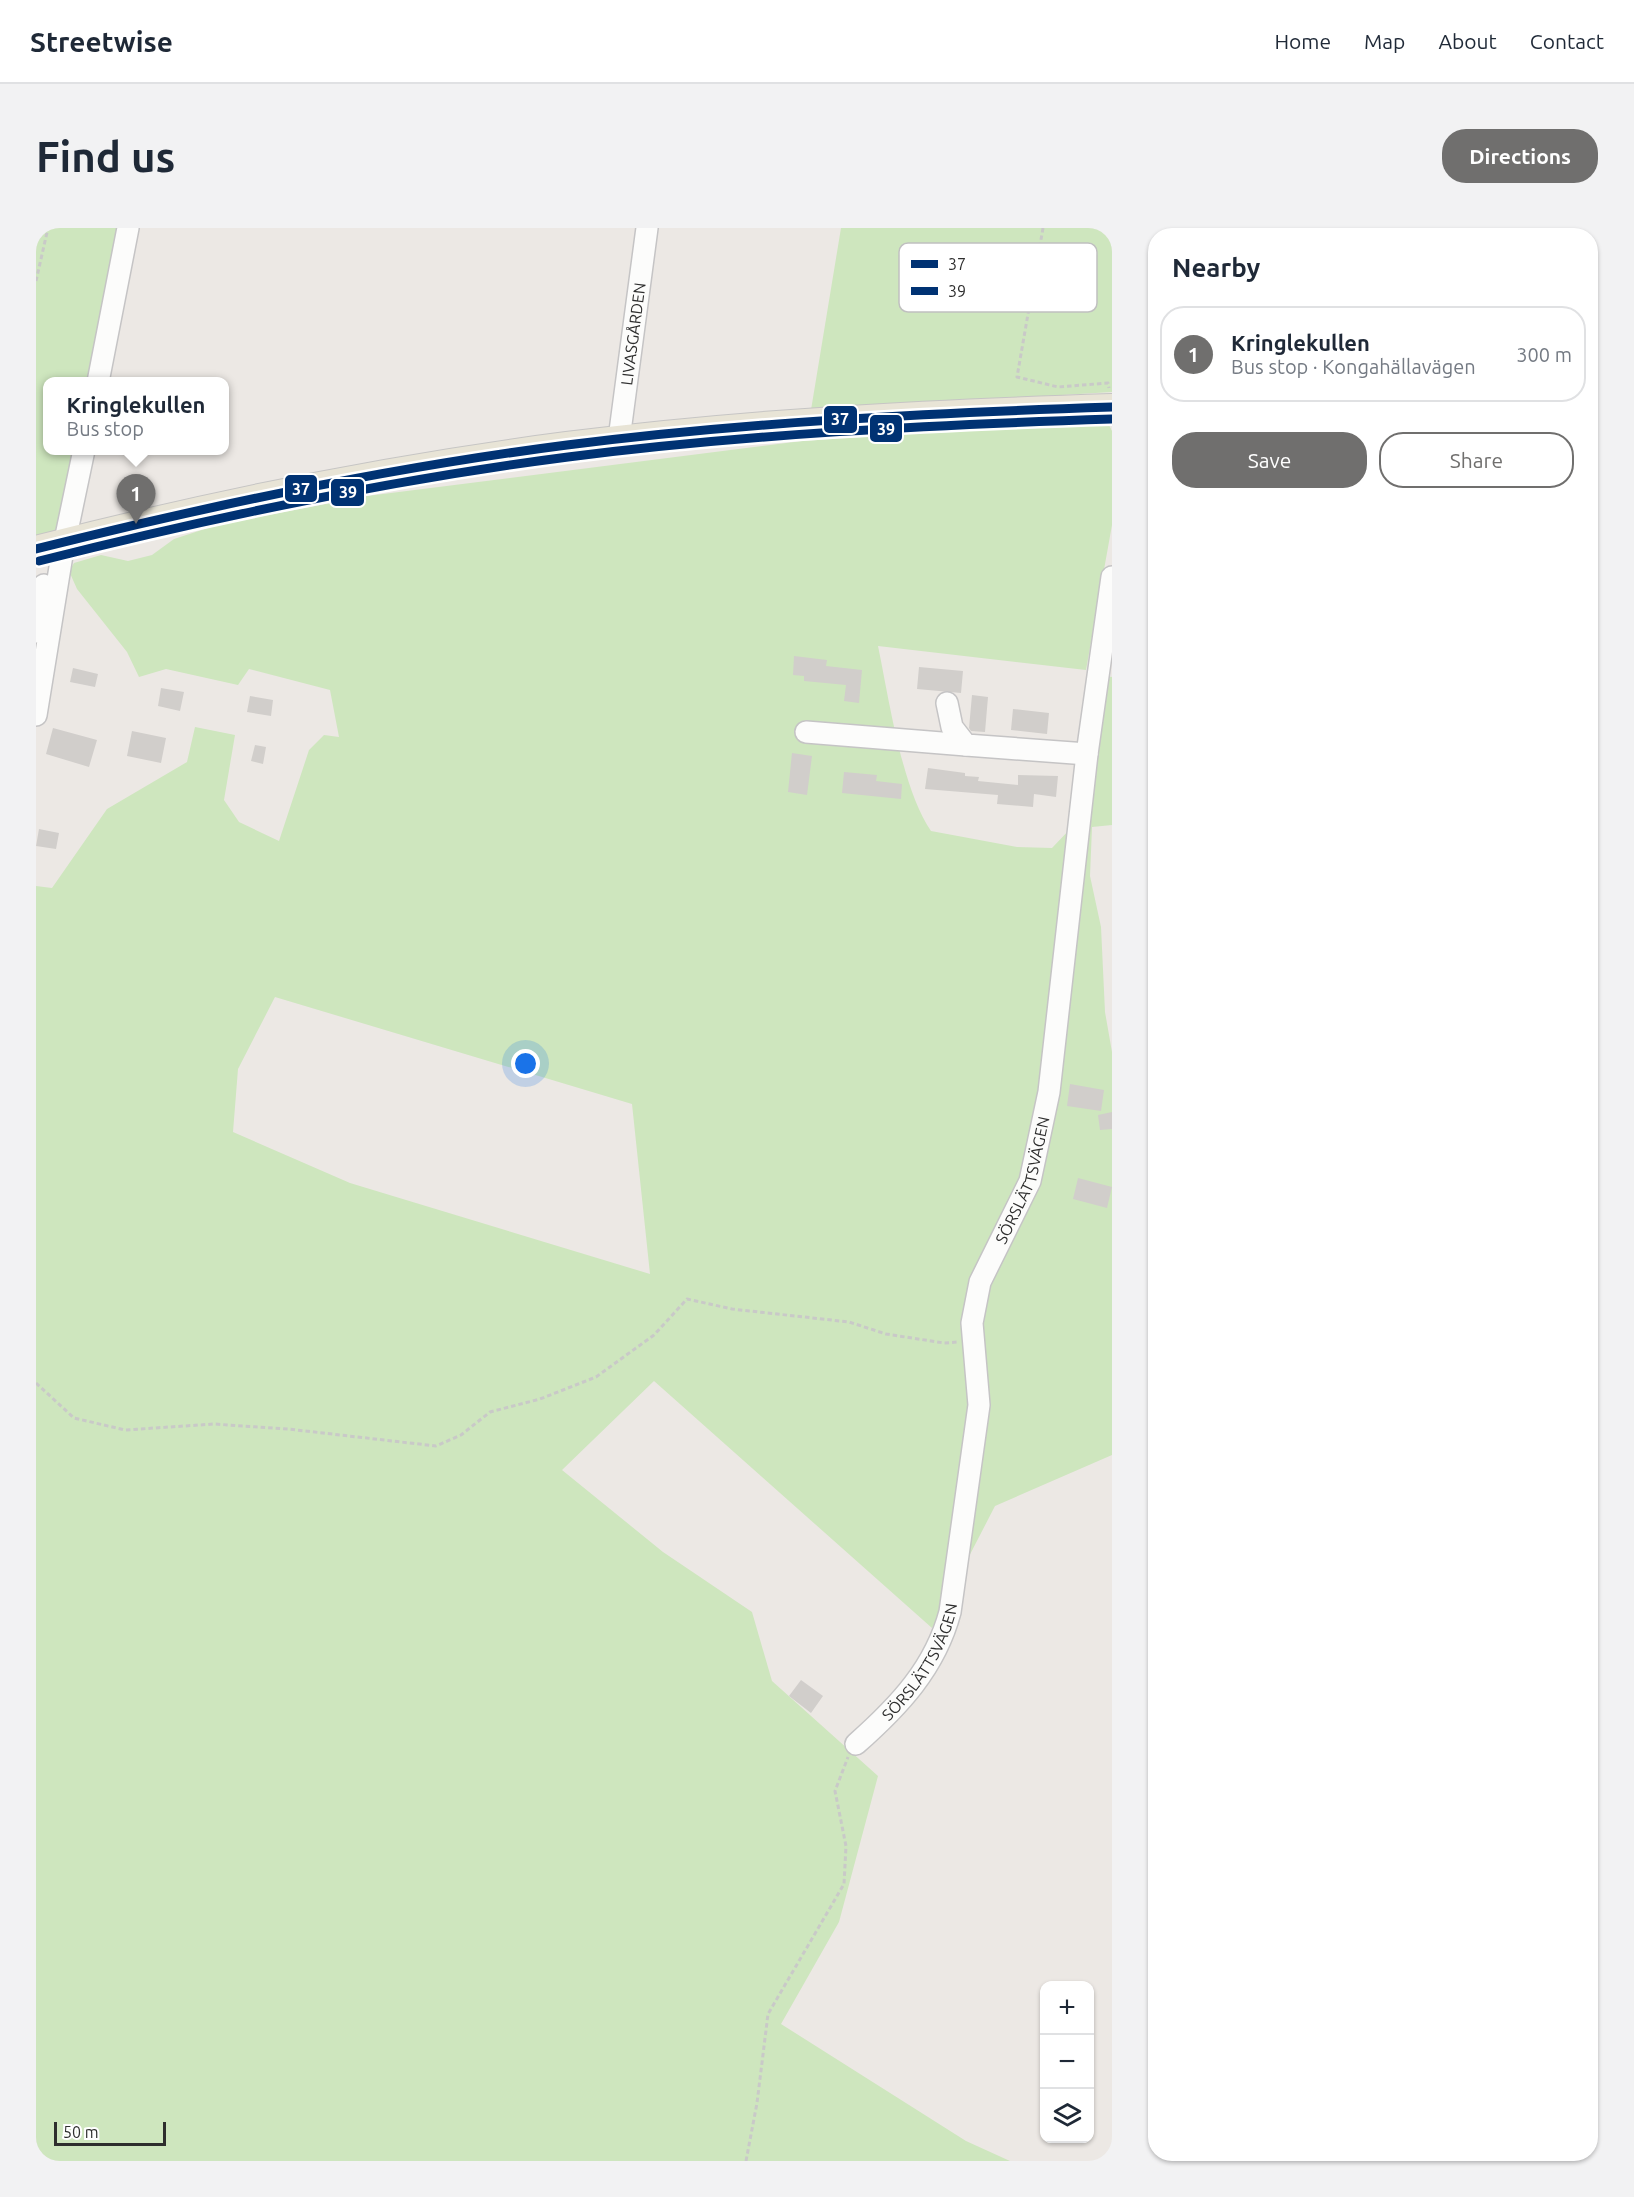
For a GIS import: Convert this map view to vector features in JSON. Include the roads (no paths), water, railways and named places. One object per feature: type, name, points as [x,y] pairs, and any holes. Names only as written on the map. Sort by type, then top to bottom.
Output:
[{"type":"main road","points":[[49,545],[222,505],[412,468],[619,439],[826,422],[1111,407]]},
{"type":"street","points":[[99,377],[128,228]]},
{"type":"street","name":"LIVASGÅRDEN","points":[[619,439],[647,228]]},
{"type":"street","points":[[36,715],[49,545],[82,455]]},
{"type":"street","points":[[36,632],[49,545]]},
{"type":"street","name":"SÖRSLÄTTSVÄGEN","points":[[856,1744],[903,1700],[926,1669],[943,1636],[950,1612],[979,1405],[972,1323],[980,1282],[1030,1181],[1049,1092],[1087,754],[1112,577]]},
{"type":"street","points":[[947,703],[952,727],[966,746]]},
{"type":"street","points":[[806,732],[1087,754]]},
{"type":"place","name":"Kringlekullen","points":[[136,524]]}]
